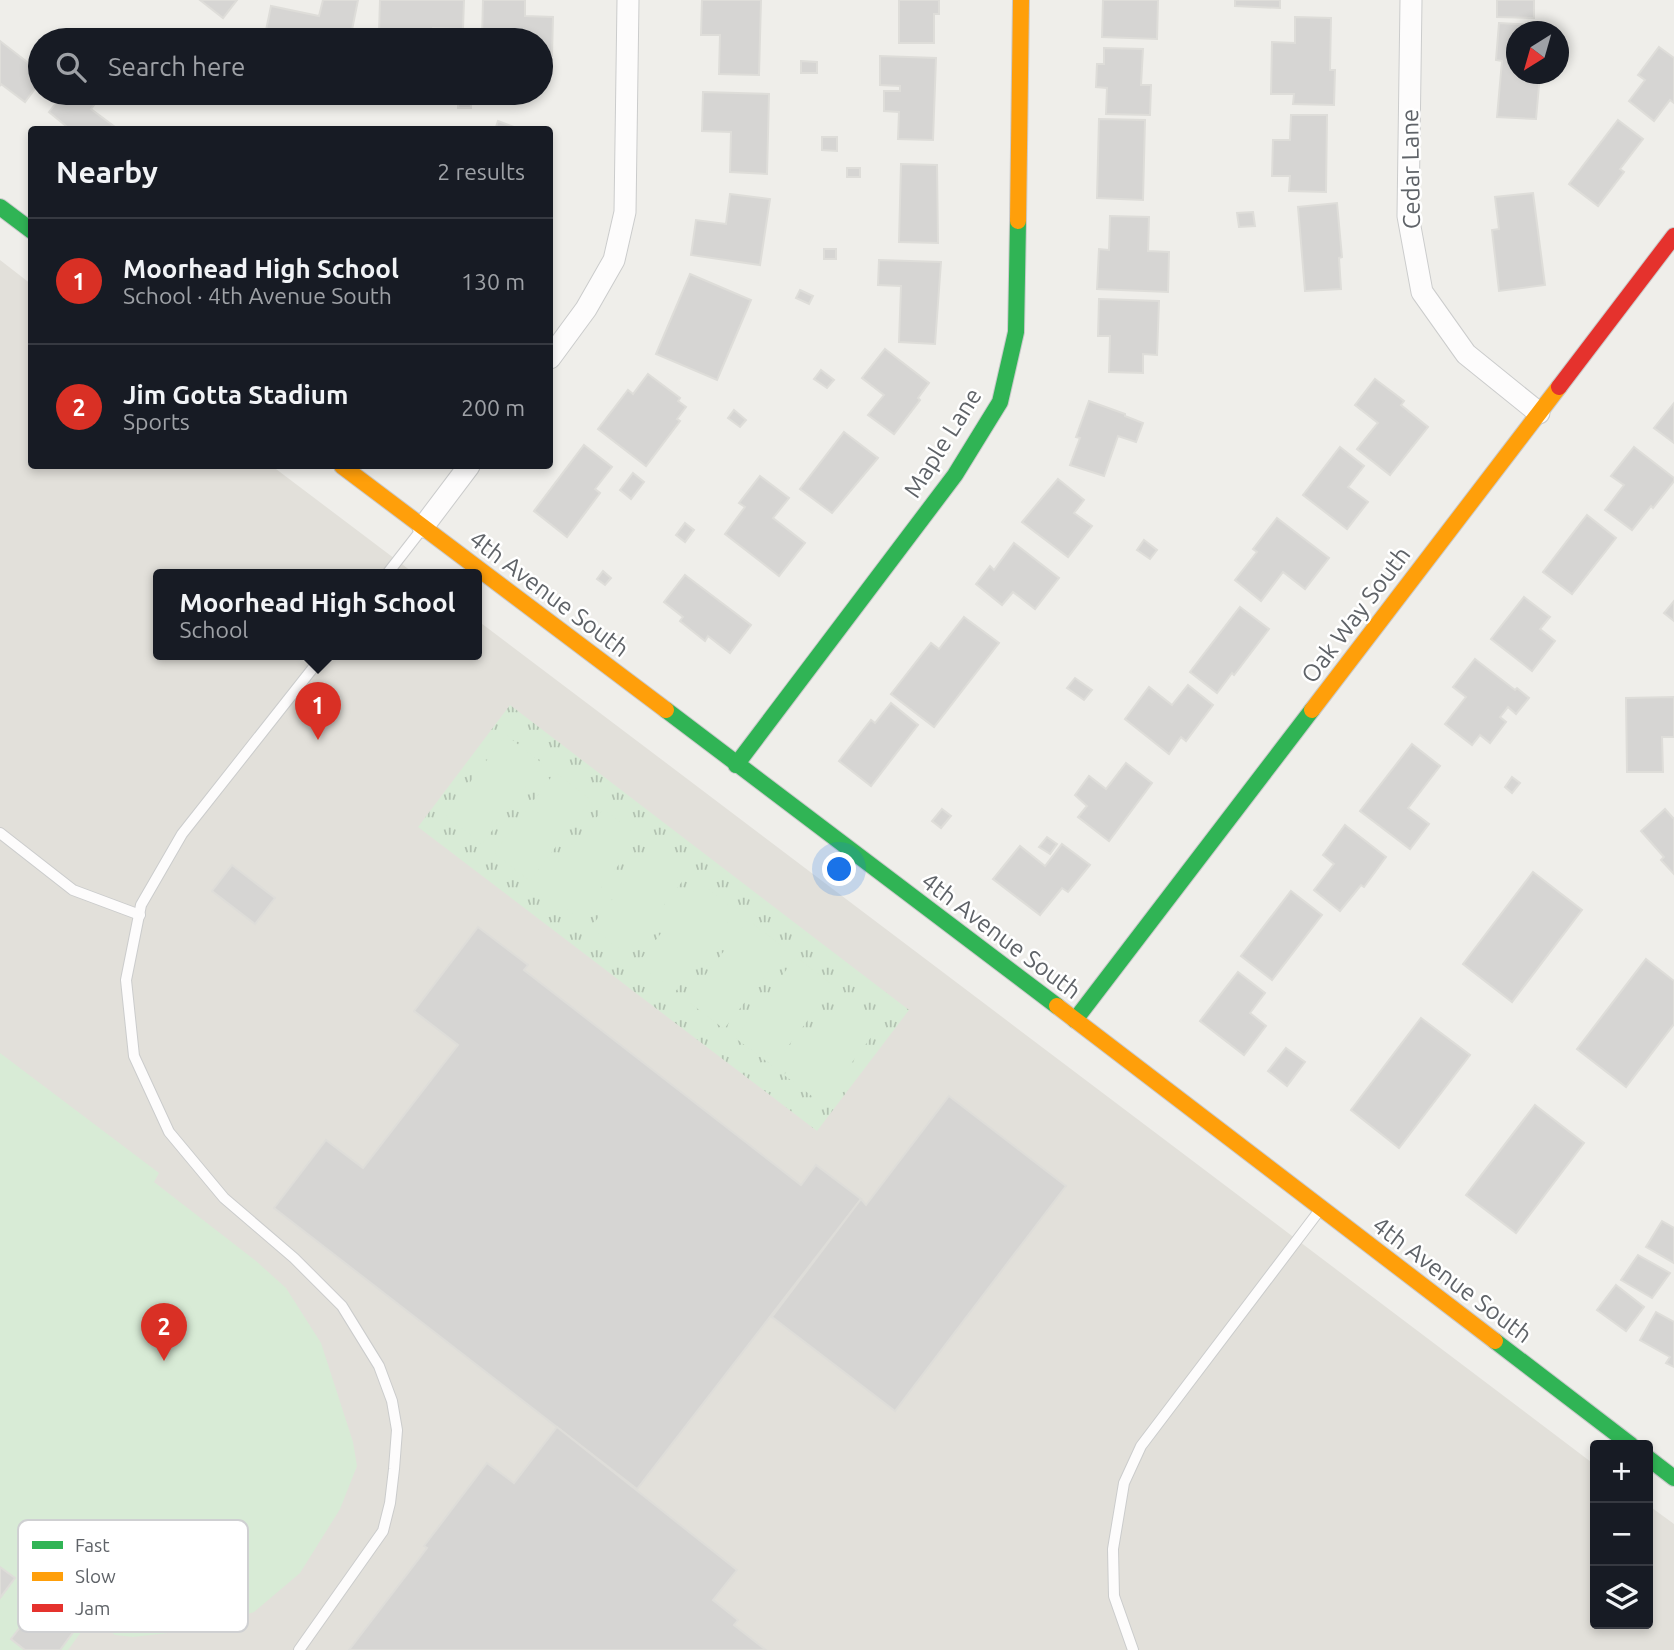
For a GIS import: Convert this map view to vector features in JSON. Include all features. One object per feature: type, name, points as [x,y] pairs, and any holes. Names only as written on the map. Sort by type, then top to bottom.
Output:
[{"type":"street","points":[[553,354],[586,309],[614,260],[625,212],[628,0]]},
{"type":"street","name":"Maple Lane","points":[[736,765],[955,475],[1000,402],[1016,332],[1021,0]]},
{"type":"street","name":"Cedar Lane","points":[[1411,0],[1408,216],[1422,292],[1466,355],[1539,413]]},
{"type":"street","points":[[0,207],[28,228]]},
{"type":"street","name":"Oak Way South","points":[[1075,1020],[1674,236]]},
{"type":"street","name":"4th Avenue South","points":[[346,469],[478,569]]},
{"type":"street","points":[[423,527],[468,469]]},
{"type":"street","name":"4th Avenue South","points":[[482,572],[1624,1440]]},
{"type":"street","points":[[1653,1462],[1674,1478]]},
{"type":"lane","points":[[391,569],[423,527]]},
{"type":"lane","points":[[299,1650],[383,1531],[390,1503],[397,1430],[392,1401],[379,1366],[342,1306],[294,1258],[224,1198],[169,1132],[134,1056],[126,980],[141,905],[182,834],[319,660]]},
{"type":"lane","points":[[0,833],[73,890],[140,915]]},
{"type":"lane","points":[[1133,1650],[1114,1596],[1113,1549],[1124,1483],[1141,1446],[1321,1209]]},
{"type":"shaded area","points":[[0,260],[28,282],[28,469],[276,469],[408,569],[153,569],[153,660],[482,660],[482,624],[1590,1461],[1590,1629],[1653,1629],[1653,1509],[1674,1524],[1674,1650],[0,1650]]},
{"type":"green space","points":[[510,705],[909,1010],[817,1131],[418,827]]},
{"type":"green space","points":[[506,735],[543,764],[482,844],[445,815]]},
{"type":"green space","points":[[555,772],[591,800],[530,881],[494,853]]},
{"type":"green space","points":[[603,809],[640,837],[578,918],[542,889]]},
{"type":"green space","points":[[652,847],[688,874],[626,954],[591,927]]},
{"type":"green space","points":[[700,883],[737,911],[675,992],[638,963]]},
{"type":"green space","points":[[748,920],[786,949],[724,1029],[686,1000]]},
{"type":"green space","points":[[796,957],[834,986],[773,1066],[735,1038]]},
{"type":"green space","points":[[845,994],[882,1023],[821,1103],[784,1075]]},
{"type":"green space","points":[[0,1053],[159,1173],[154,1182],[256,1261],[286,1288],[321,1343],[353,1442],[357,1466],[340,1509],[300,1573],[254,1612],[248,1614],[248,1520],[18,1520],[18,1632],[81,1632],[68,1650],[0,1650]]},
{"type":"green space","points":[[111,1632],[177,1632],[133,1637]]},
{"type":"building","points":[[200,0],[237,0],[223,18]]},
{"type":"building","points":[[323,0],[358,0],[352,28],[266,28],[271,6],[319,16]]},
{"type":"building","points":[[380,0],[464,0],[463,28],[379,28]]},
{"type":"building","points":[[483,0],[525,0],[525,16],[553,17],[553,28],[482,28]]},
{"type":"building","points":[[702,0],[761,0],[759,75],[719,74],[720,35],[701,35]]},
{"type":"building","points":[[899,0],[939,0],[939,14],[934,14],[934,43],[899,43]]},
{"type":"building","points":[[1103,0],[1158,0],[1157,39],[1102,37]]},
{"type":"building","points":[[1235,0],[1280,0],[1280,8],[1235,6]]},
{"type":"building","points":[[1497,0],[1534,0],[1534,18],[1497,17]]},
{"type":"building","points":[[1295,17],[1331,18],[1330,70],[1335,70],[1334,105],[1293,104],[1294,94],[1271,94],[1272,42],[1295,43]]},
{"type":"building","points":[[1499,23],[1506,23],[1506,84],[1539,84],[1536,119],[1497,117],[1502,61],[1496,60]]},
{"type":"building","points":[[0,41],[28,63],[28,98],[25,102],[1,84],[0,86]]},
{"type":"building","points":[[1659,47],[1674,58],[1674,103],[1670,100],[1654,121],[1629,101],[1645,80],[1638,75]]},
{"type":"building","points":[[1104,48],[1143,49],[1141,85],[1151,85],[1150,115],[1106,114],[1107,88],[1096,87],[1097,64],[1104,64]]},
{"type":"building","points":[[880,56],[936,58],[933,140],[898,139],[899,112],[884,111],[884,91],[900,91],[900,86],[880,85]]},
{"type":"building","points":[[801,61],[817,62],[817,73],[801,73]]},
{"type":"building","points":[[703,92],[769,94],[767,174],[730,172],[731,132],[702,131]]},
{"type":"building","points":[[55,105],[94,105],[91,109],[114,126],[66,126],[49,112]]},
{"type":"building","points":[[458,105],[471,105],[471,108],[458,108]]},
{"type":"building","points":[[1291,115],[1327,115],[1326,192],[1289,191],[1290,176],[1272,176],[1273,140],[1290,140]]},
{"type":"building","points":[[1099,119],[1145,120],[1143,200],[1097,198]]},
{"type":"building","points":[[1618,120],[1643,139],[1620,169],[1624,172],[1598,206],[1569,184]]},
{"type":"building","points":[[498,121],[511,126],[496,126]]},
{"type":"building","points":[[822,137],[837,137],[837,151],[822,150]]},
{"type":"building","points":[[901,164],[937,165],[938,243],[899,242]]},
{"type":"building","points":[[847,168],[860,168],[860,177],[847,177]]},
{"type":"building","points":[[1533,193],[1545,285],[1499,291],[1492,230],[1499,229],[1495,197]]},
{"type":"building","points":[[730,194],[770,199],[760,265],[691,255],[696,220],[726,224]]},
{"type":"building","points":[[1337,203],[1342,257],[1339,258],[1341,289],[1305,291],[1298,207]]},
{"type":"building","points":[[1253,212],[1255,226],[1239,227],[1237,213]]},
{"type":"building","points":[[1110,216],[1149,217],[1148,251],[1169,252],[1168,292],[1097,289],[1099,249],[1109,250]]},
{"type":"building","points":[[824,249],[836,249],[836,259],[824,259]]},
{"type":"building","points":[[879,260],[941,262],[935,344],[899,342],[901,286],[878,285]]},
{"type":"building","points":[[690,274],[751,300],[717,380],[656,354]]},
{"type":"building","points":[[800,290],[813,296],[809,304],[796,298]]},
{"type":"building","points":[[1099,299],[1159,301],[1157,355],[1143,354],[1143,373],[1109,372],[1110,336],[1098,336]]},
{"type":"building","points":[[885,349],[929,383],[918,398],[920,400],[894,434],[868,415],[884,395],[862,378]]},
{"type":"building","points":[[821,370],[834,380],[827,388],[814,379]]},
{"type":"building","points":[[648,374],[680,398],[678,401],[686,407],[677,419],[680,421],[646,466],[598,429],[628,390],[633,394]]},
{"type":"building","points":[[1375,379],[1404,401],[1401,405],[1428,427],[1390,475],[1357,449],[1378,423],[1355,405]]},
{"type":"building","points":[[1089,401],[1143,423],[1136,442],[1118,436],[1104,476],[1070,465],[1080,438],[1076,437]]},
{"type":"building","points":[[1674,403],[1674,443],[1654,428]]},
{"type":"building","points":[[734,410],[746,420],[740,427],[728,418]]},
{"type":"building","points":[[844,432],[878,458],[832,513],[800,489]]},
{"type":"building","points":[[584,445],[612,467],[595,489],[600,493],[567,537],[534,511]]},
{"type":"building","points":[[1340,447],[1364,466],[1348,487],[1368,502],[1347,529],[1303,495]]},
{"type":"building","points":[[1634,447],[1674,478],[1674,481],[1632,530],[1605,510],[1624,485],[1611,476]]},
{"type":"building","points":[[633,473],[644,482],[631,499],[620,490]]},
{"type":"building","points":[[760,476],[789,498],[773,518],[805,543],[779,576],[725,534],[745,507],[739,503]]},
{"type":"building","points":[[1058,479],[1084,500],[1074,513],[1092,526],[1068,557],[1022,522]]},
{"type":"building","points":[[1587,515],[1616,538],[1572,594],[1543,572]]},
{"type":"building","points":[[1277,518],[1329,558],[1305,589],[1283,572],[1261,601],[1235,580],[1257,552],[1253,549]]},
{"type":"building","points":[[685,523],[694,530],[685,542],[676,535]]},
{"type":"building","points":[[1144,540],[1157,550],[1150,559],[1137,550]]},
{"type":"building","points":[[1014,543],[1059,578],[1035,609],[1013,592],[1002,605],[976,584],[990,566],[994,570]]},
{"type":"building","points":[[603,571],[611,578],[605,585],[597,579]]},
{"type":"building","points":[[685,575],[751,625],[730,653],[708,636],[705,641],[680,621],[683,617],[664,602]]},
{"type":"building","points":[[1524,597],[1550,617],[1540,629],[1555,641],[1532,671],[1491,639]]},
{"type":"building","points":[[1674,601],[1674,621],[1664,613]]},
{"type":"building","points":[[1240,607],[1269,629],[1217,693],[1190,672]]},
{"type":"building","points":[[964,617],[999,643],[934,727],[891,694],[931,643],[939,649]]},
{"type":"building","points":[[1475,659],[1529,698],[1516,714],[1508,707],[1500,717],[1506,722],[1490,743],[1480,735],[1472,745],[1445,724],[1466,697],[1453,687]]},
{"type":"building","points":[[1075,678],[1092,690],[1084,700],[1067,688]]},
{"type":"building","points":[[1188,685],[1213,705],[1186,741],[1181,737],[1169,754],[1125,719],[1149,687],[1172,705]]},
{"type":"building","points":[[1674,697],[1674,737],[1662,737],[1663,772],[1627,772],[1626,698]]},
{"type":"building","points":[[891,703],[918,725],[871,786],[839,761],[871,720],[875,723]]},
{"type":"building","points":[[1412,744],[1440,766],[1408,808],[1429,824],[1410,849],[1360,811]]},
{"type":"building","points":[[1126,763],[1152,783],[1109,841],[1078,817],[1087,806],[1075,795],[1089,776],[1106,789]]},
{"type":"building","points":[[1512,777],[1520,783],[1512,793],[1505,787]]},
{"type":"building","points":[[942,809],[951,816],[941,828],[932,821]]},
{"type":"building","points":[[1665,809],[1674,819],[1674,874],[1661,860],[1664,857],[1641,831]]},
{"type":"building","points":[[1345,825],[1386,857],[1364,887],[1361,885],[1340,911],[1314,890],[1334,864],[1323,855]]},
{"type":"building","points":[[1047,837],[1057,844],[1050,854],[1039,847]]},
{"type":"building","points":[[1062,844],[1090,865],[1068,892],[1062,888],[1040,915],[993,879],[1020,846],[1045,866]]},
{"type":"building","points":[[232,865],[275,898],[255,924],[212,891]]},
{"type":"building","points":[[1533,872],[1582,910],[1512,1002],[1463,964]]},
{"type":"building","points":[[1291,891],[1322,915],[1272,980],[1241,956]]},
{"type":"building","points":[[478,927],[528,965],[524,970],[801,1185],[816,1165],[861,1199],[637,1489],[274,1208],[326,1140],[363,1168],[458,1045],[414,1011]]},
{"type":"building","points":[[1646,959],[1674,981],[1674,1024],[1626,1087],[1577,1049]]},
{"type":"building","points":[[1238,972],[1265,993],[1250,1013],[1266,1026],[1244,1055],[1200,1021]]},
{"type":"building","points":[[1421,1018],[1470,1055],[1399,1148],[1351,1110]]},
{"type":"building","points":[[1286,1048],[1305,1062],[1287,1086],[1268,1071]]},
{"type":"building","points":[[949,1096],[1066,1186],[895,1411],[772,1317],[861,1199],[866,1205]]},
{"type":"building","points":[[1535,1105],[1584,1143],[1516,1233],[1466,1195]]},
{"type":"building","points":[[1662,1221],[1674,1228],[1674,1263],[1646,1247]]},
{"type":"building","points":[[1638,1255],[1670,1273],[1652,1298],[1621,1280]]},
{"type":"building","points":[[1616,1285],[1644,1307],[1626,1331],[1597,1310]]},
{"type":"building","points":[[1656,1312],[1674,1322],[1674,1367],[1666,1363],[1670,1357],[1640,1340]]},
{"type":"building","points":[[557,1427],[737,1570],[713,1600],[738,1620],[734,1625],[766,1650],[349,1650],[427,1548],[424,1546],[487,1463],[514,1483]]},
{"type":"building","points":[[0,1567],[15,1578],[0,1598]]},
{"type":"building","points":[[18,1630],[73,1632],[60,1650],[25,1650],[11,1639]]},
{"type":"traffic: fast","points":[[0,207],[28,228]]},
{"type":"traffic: fast","points":[[736,765],[955,475],[1000,402],[1016,332],[1018,221]]},
{"type":"traffic: fast","points":[[666,710],[1057,1006]]},
{"type":"traffic: fast","points":[[1075,1020],[1312,710]]},
{"type":"traffic: fast","points":[[1495,1341],[1624,1440]]},
{"type":"traffic: fast","points":[[1653,1462],[1674,1478]]},
{"type":"traffic: slow","points":[[1018,221],[1021,0]]},
{"type":"traffic: slow","points":[[1312,710],[1559,387]]},
{"type":"traffic: slow","points":[[346,469],[479,569]]},
{"type":"traffic: slow","points":[[482,571],[666,710]]},
{"type":"traffic: slow","points":[[1057,1006],[1495,1341]]},
{"type":"traffic: jam","points":[[1559,387],[1674,236]]},
{"type":"place","name":"Moorhead High School","points":[[318,740]]},
{"type":"place","name":"Jim Gotta Stadium","points":[[164,1361]]}]
